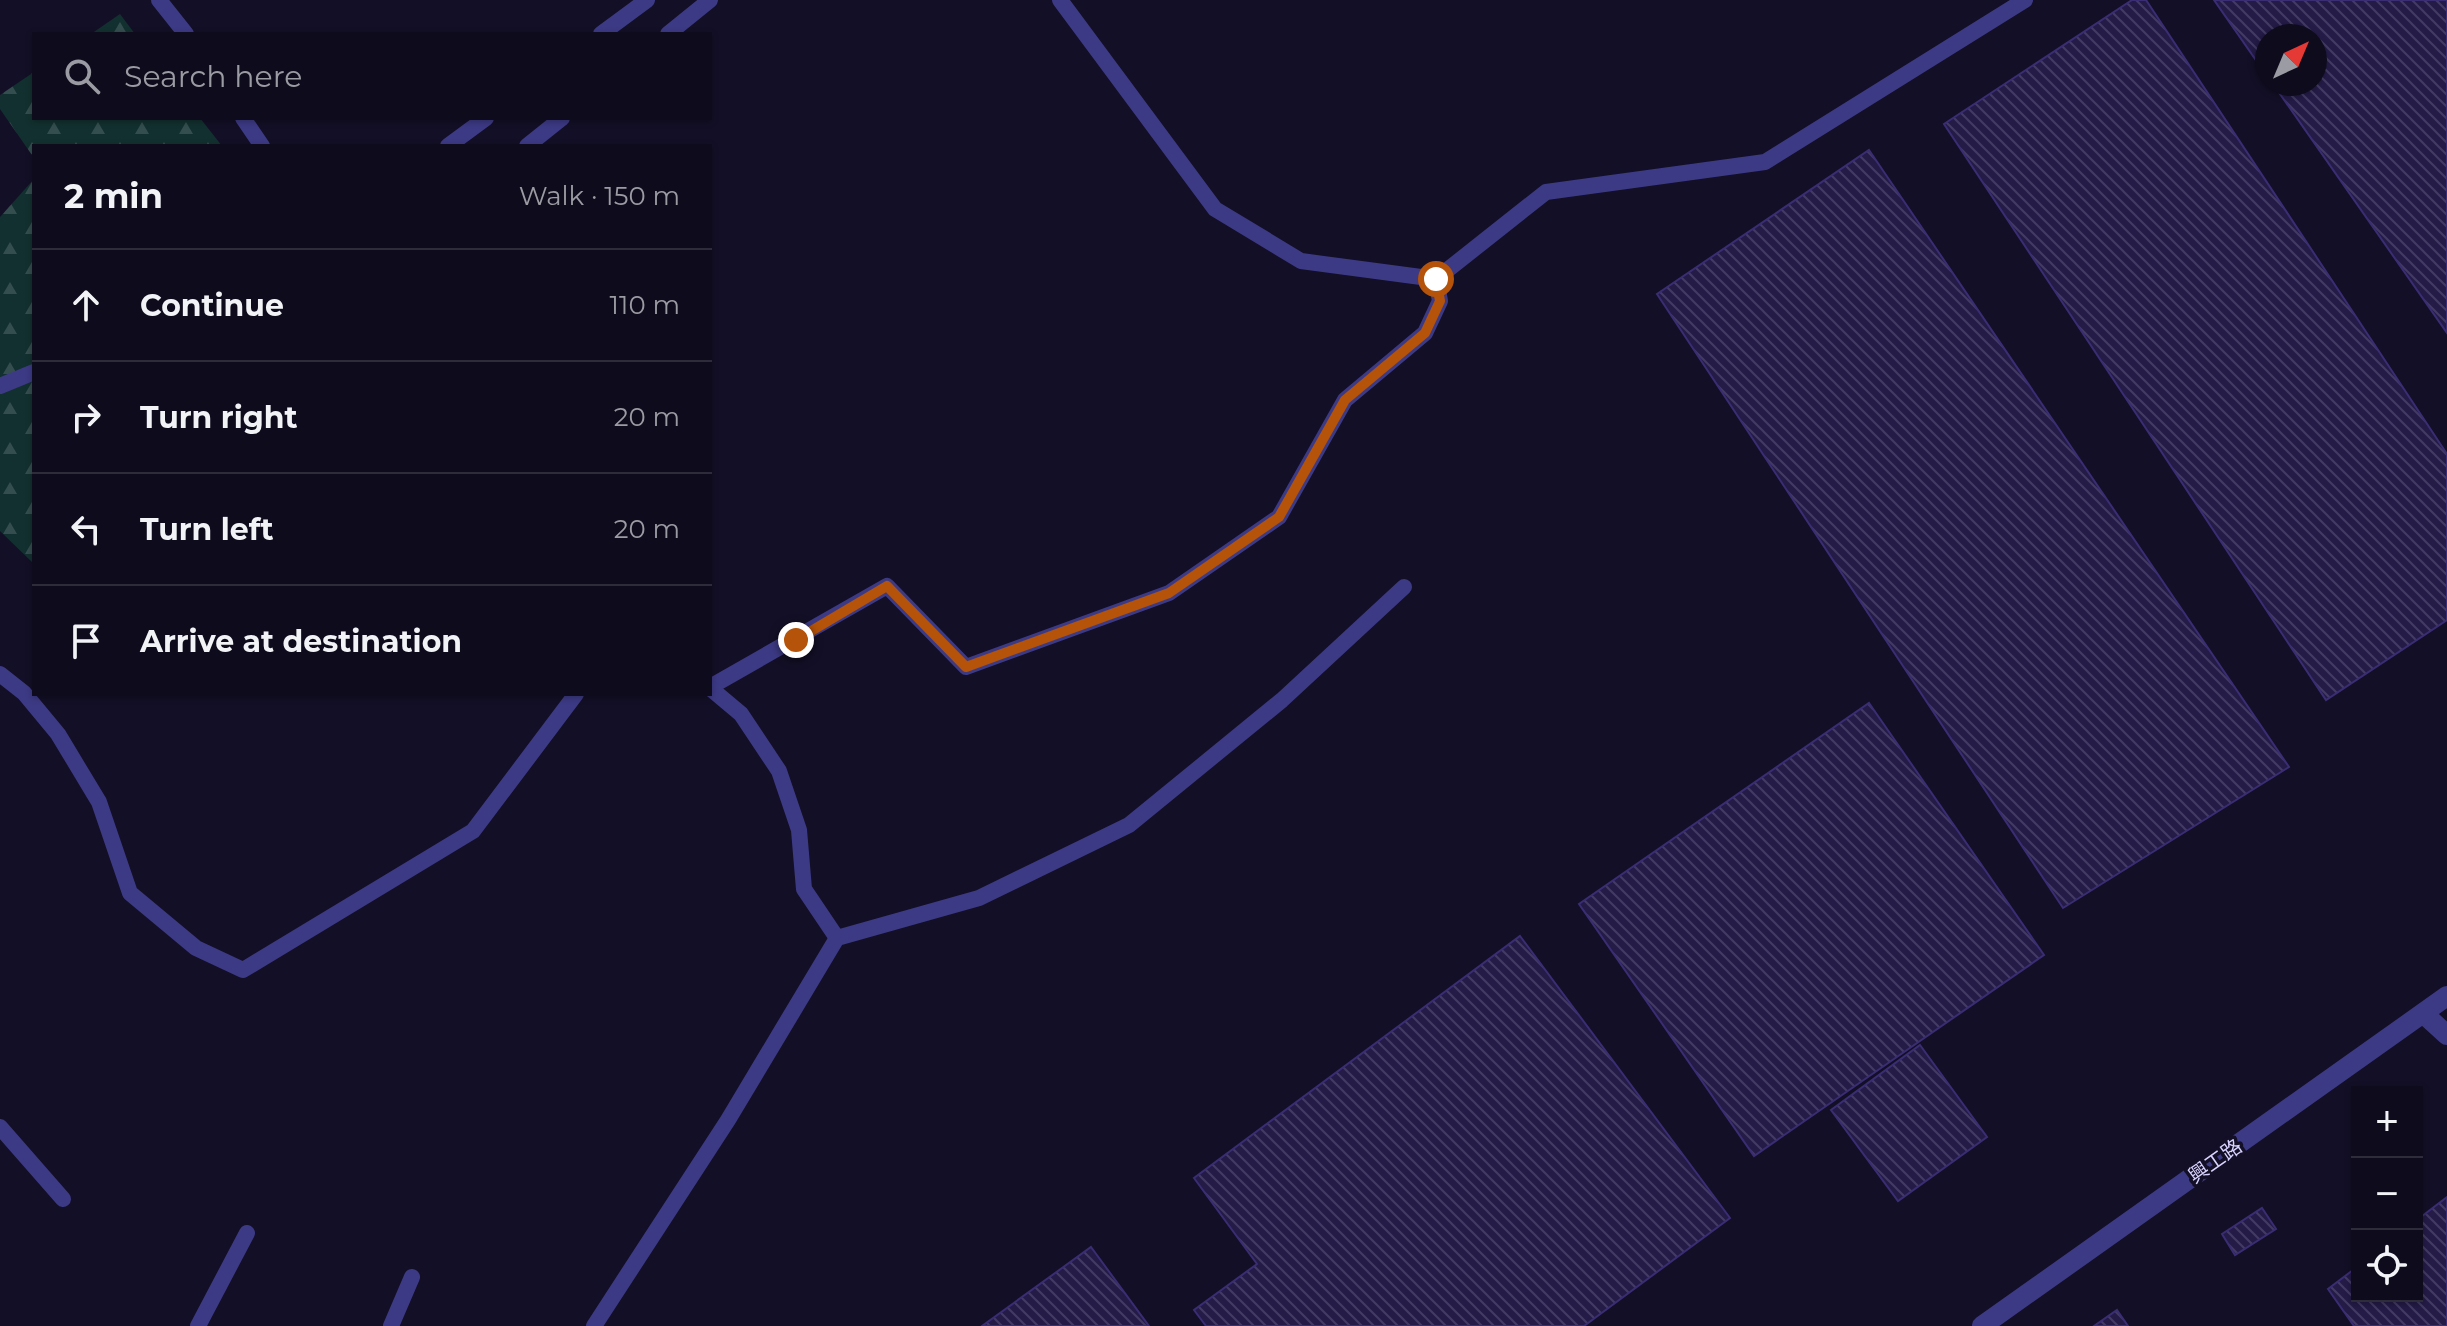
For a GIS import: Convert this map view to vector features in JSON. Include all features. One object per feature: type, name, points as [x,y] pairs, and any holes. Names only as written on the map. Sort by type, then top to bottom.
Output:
[{"type":"street","name":"興工路","points":[[1982,1326],[2447,996]]},
{"type":"street","points":[[2424,1014],[2447,1035]]},
{"type":"lane","points":[[159,0],[184,32]]},
{"type":"lane","points":[[604,32],[647,0]]},
{"type":"lane","points":[[670,32],[710,0]]},
{"type":"lane","points":[[1060,0],[1215,209],[1301,261],[1436,279],[1546,192],[1765,162],[2025,0]]},
{"type":"lane","points":[[244,120],[261,144]]},
{"type":"lane","points":[[451,144],[483,120]]},
{"type":"lane","points":[[530,144],[560,120]]},
{"type":"lane","points":[[712,687],[887,586],[966,667],[1169,593],[1279,517],[1345,400],[1425,333],[1440,301],[1436,279]]},
{"type":"lane","points":[[0,386],[32,373]]},
{"type":"lane","points":[[594,1326],[728,1120],[837,938],[979,898],[1129,825],[1282,700],[1404,587]]},
{"type":"lane","points":[[0,674],[24,693],[58,734],[99,802],[130,893],[196,948],[243,970],[473,831],[574,696]]},
{"type":"lane","points":[[712,690],[741,714],[779,771],[799,830],[804,889],[837,938]]},
{"type":"lane","points":[[0,1127],[63,1199]]},
{"type":"lane","points":[[198,1326],[247,1233]]},
{"type":"lane","points":[[391,1326],[412,1277]]},
{"type":"green space","points":[[120,14],[134,32],[94,32]]},
{"type":"green space","points":[[32,73],[32,120],[202,120],[220,144],[32,144],[32,155],[0,109],[0,95]]},
{"type":"green space","points":[[32,181],[32,562],[0,531],[0,217]]},
{"type":"building","points":[[2132,0],[2146,0],[2447,454],[2447,620],[2326,700],[1944,124]]},
{"type":"building","points":[[2214,0],[2447,0],[2447,333],[2281,96],[2327,96],[2327,24],[2255,24],[2255,59]]},
{"type":"building","points":[[1869,150],[2289,767],[2063,908],[1657,294]]},
{"type":"building","points":[[1869,703],[2044,955],[1754,1156],[1579,904]]},
{"type":"building","points":[[1520,936],[1730,1218],[1584,1326],[1206,1326],[1194,1310],[1257,1264],[1194,1178]]},
{"type":"building","points":[[1920,1045],[1987,1137],[1898,1201],[1831,1110]]},
{"type":"building","points":[[2447,1197],[2447,1326],[2354,1326],[2328,1289],[2351,1272],[2351,1302],[2423,1302],[2423,1215]]},
{"type":"building","points":[[2262,1208],[2276,1229],[2235,1255],[2222,1234]]},
{"type":"building","points":[[1091,1247],[1149,1326],[982,1326]]},
{"type":"building","points":[[2117,1310],[2128,1326],[2094,1326]]},
{"type":"route","points":[[796,640],[887,586],[966,667],[1169,593],[1279,517],[1345,400],[1425,333],[1440,301],[1436,279]]}]
